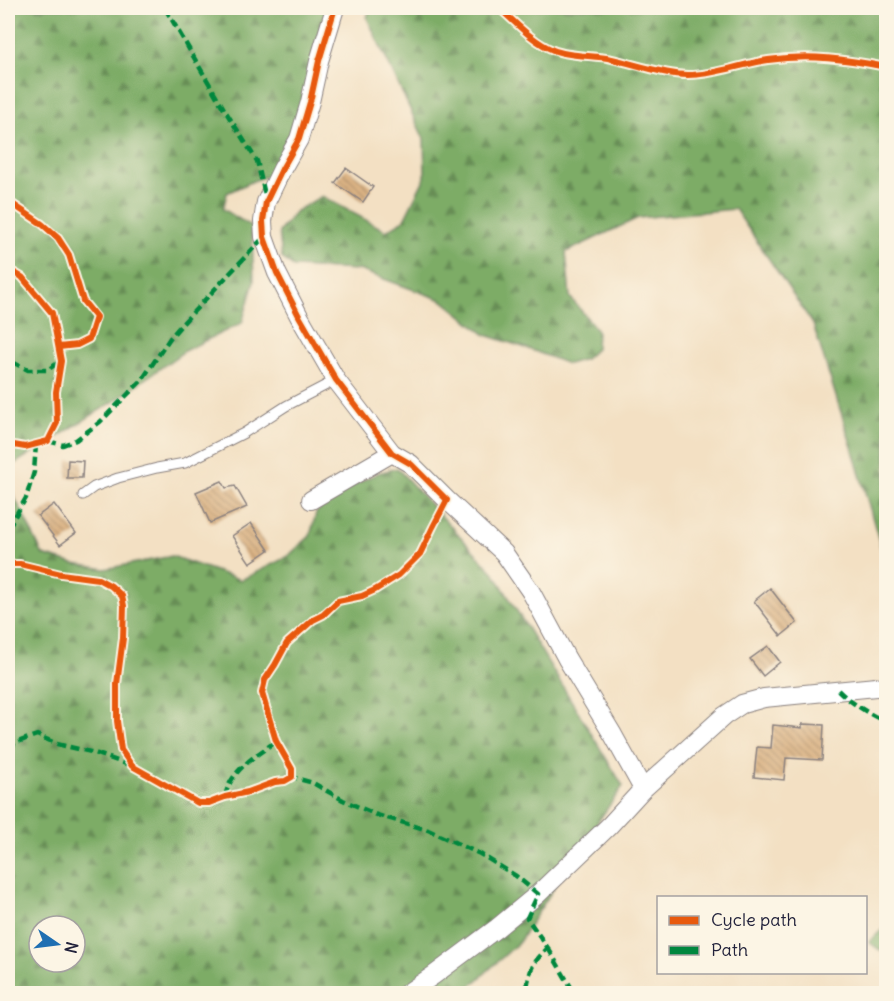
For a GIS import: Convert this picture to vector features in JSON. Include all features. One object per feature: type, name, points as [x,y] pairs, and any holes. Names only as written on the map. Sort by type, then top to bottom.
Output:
[{"type":"street","points":[[335,8],[299,139],[266,202],[263,221],[264,237],[277,273],[298,316],[336,380],[392,453],[411,464],[504,553],[531,592],[567,659],[643,789]]},
{"type":"street","points":[[311,500],[392,453]]},
{"type":"street","points":[[406,993],[479,941],[537,894],[609,826],[643,789],[724,716],[742,704],[764,698],[886,686]]},
{"type":"lane","points":[[83,495],[94,487],[118,478],[185,463],[225,443],[286,405],[336,380]]},
{"type":"green space","points":[[8,8],[333,8],[279,172],[227,193],[223,209],[252,227],[254,282],[242,323],[186,350],[113,402],[8,468]]},
{"type":"green space","points":[[370,8],[886,8],[886,565],[813,324],[735,209],[638,218],[566,252],[570,297],[597,330],[596,349],[585,359],[568,364],[486,335],[442,300],[359,270],[293,267],[282,258],[279,232],[296,211],[322,196],[386,231],[403,221],[425,177],[424,139],[367,18]]},
{"type":"green space","points":[[397,468],[494,573],[623,786],[519,942],[470,987],[470,993],[8,993],[8,484],[43,555],[74,564],[105,569],[172,556],[241,580],[287,557],[310,536],[316,513],[331,496],[378,473]]},
{"type":"green space","points":[[886,926],[886,955],[869,942]]},
{"type":"building","points":[[346,168],[373,187],[363,202],[335,183]]},
{"type":"building","points":[[68,460],[83,461],[82,478],[67,478]]},
{"type":"building","points":[[222,481],[226,488],[235,486],[247,507],[210,523],[196,492]]},
{"type":"building","points":[[54,504],[76,533],[60,545],[38,516]]},
{"type":"building","points":[[251,523],[269,550],[250,563],[232,536]]},
{"type":"building","points":[[770,588],[797,623],[781,636],[754,601]]},
{"type":"building","points":[[768,646],[780,662],[763,676],[750,659]]},
{"type":"building","points":[[802,724],[824,725],[822,760],[786,758],[784,780],[754,777],[757,747],[771,748],[773,725],[802,728]]},
{"type":"marked path","points":[[165,8],[257,161],[266,199]]},
{"type":"marked path","points":[[48,441],[63,445],[76,440],[100,422],[142,380],[182,324],[264,237]]},
{"type":"marked path","points":[[12,362],[28,370],[47,370],[61,361]]},
{"type":"marked path","points":[[8,528],[26,498],[34,472],[36,444]]},
{"type":"marked path","points":[[838,690],[849,700],[886,722]]},
{"type":"marked path","points":[[8,749],[15,743],[37,735],[57,744],[95,753],[129,765]]},
{"type":"marked path","points":[[225,797],[238,771],[276,741]]},
{"type":"marked path","points":[[289,779],[292,777],[313,783],[377,815],[428,830],[480,854],[516,876],[538,894],[527,918],[548,948],[532,968],[526,994]]},
{"type":"marked path","points":[[548,948],[575,994]]},
{"type":"cycle path","points":[[8,564],[20,564],[61,574],[98,579],[111,586],[122,596],[123,638],[117,684],[117,721],[121,750],[132,766],[198,803],[209,803],[292,777],[292,769],[276,741],[262,693],[265,680],[287,643],[313,620],[323,615],[338,601],[362,596],[399,575],[420,554],[447,500],[411,464],[392,453],[336,380],[277,273],[264,237],[263,221],[266,202],[299,139],[335,8]]},
{"type":"cycle path","points":[[499,8],[531,37],[553,50],[567,54],[612,59],[670,73],[698,75],[768,60],[799,57],[842,60],[886,67]]},
{"type":"cycle path","points":[[8,201],[58,238],[69,255],[83,301],[96,317],[89,339],[77,345],[59,347]]},
{"type":"cycle path","points":[[8,269],[22,277],[52,313],[61,361],[56,392],[57,423],[48,441],[25,447],[8,444]]}]
